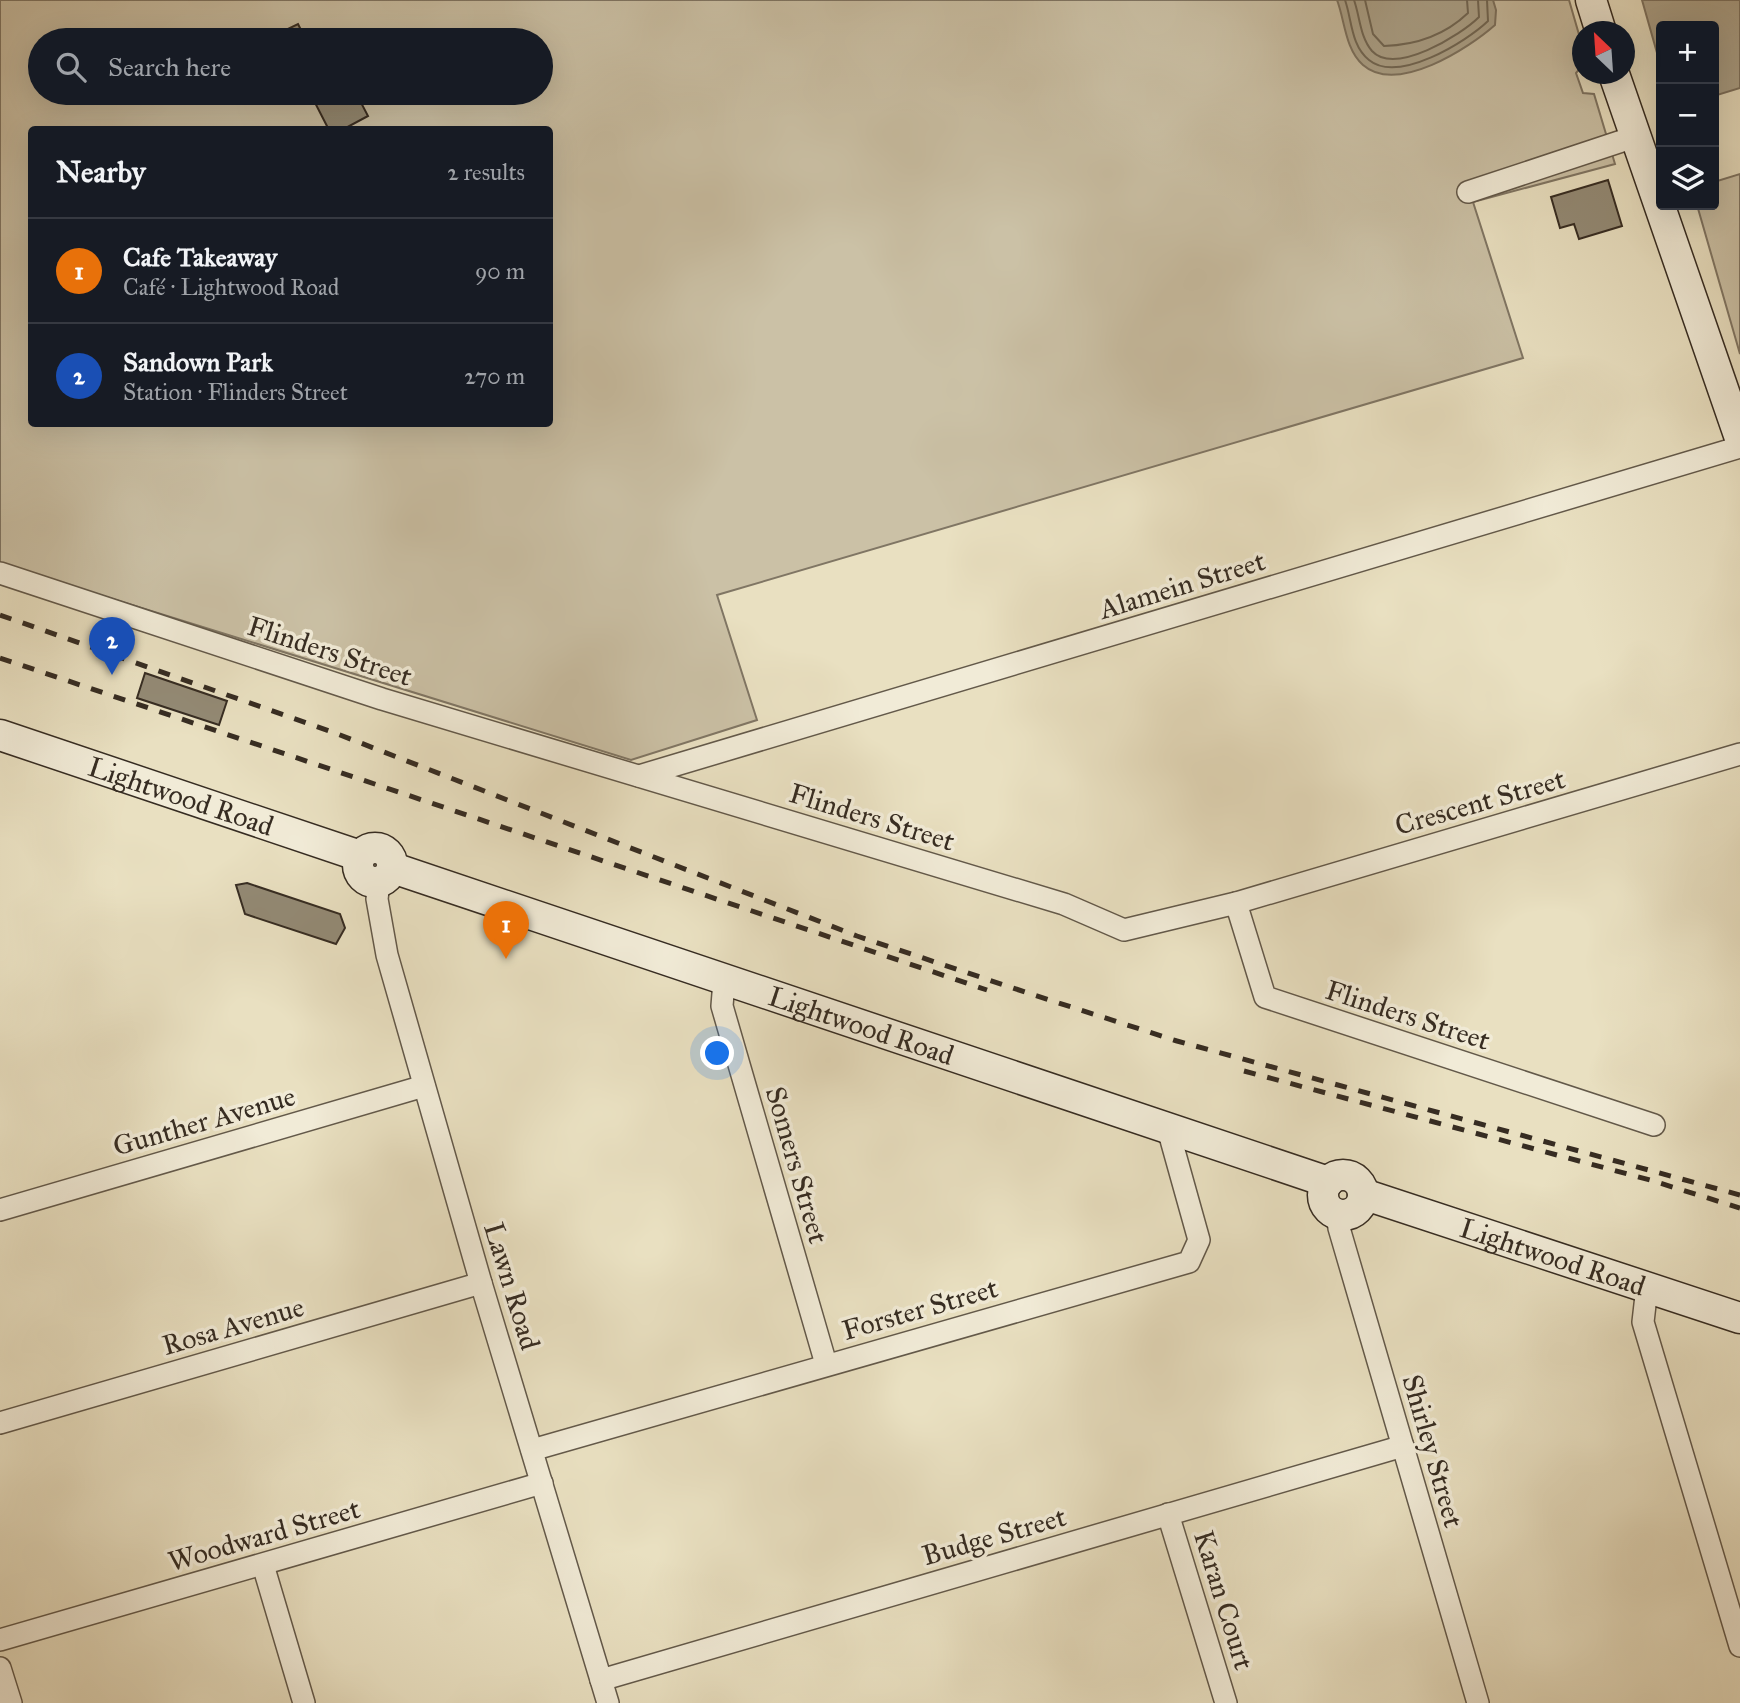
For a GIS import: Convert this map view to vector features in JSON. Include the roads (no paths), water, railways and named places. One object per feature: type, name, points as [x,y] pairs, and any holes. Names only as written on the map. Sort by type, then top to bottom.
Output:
[{"type":"main road","points":[[1591,0],[1598,21]]},
{"type":"main road","points":[[1618,84],[1739,433]]},
{"type":"main road","name":"Lightwood Road","points":[[0,735],[360,856],[358,867],[363,877],[386,875],[724,981],[1328,1182]]},
{"type":"main road","points":[[1346,1175],[1358,1182],[1363,1194],[1355,1211],[1337,1214],[1324,1200],[1328,1182],[1346,1175]]},
{"type":"main road","name":"Lightwood Road","points":[[1363,1194],[1740,1318]]},
{"type":"street","points":[[1468,192],[1637,136]]},
{"type":"street","name":"Alamein Street","points":[[639,776],[1739,433]]},
{"type":"street","name":"Flinders Street","points":[[4,575],[382,699],[1064,904],[1124,930],[1236,903],[1265,997],[1654,1125]]},
{"type":"street","name":"Crescent Street","points":[[1236,903],[1740,754]]},
{"type":"street","name":"Lawn Road","points":[[386,875],[377,899],[387,955],[481,1283],[608,1703]]},
{"type":"street","name":"Somers Street","points":[[724,981],[722,1006],[826,1364]]},
{"type":"street","name":"Gunther Avenue","points":[[0,1210],[424,1086]]},
{"type":"street","name":"Forster Street","points":[[533,1450],[1189,1262],[1199,1240],[1168,1129]]},
{"type":"street","name":"Shirley Street","points":[[1337,1214],[1478,1703]]},
{"type":"street","name":"Rosa Avenue","points":[[0,1423],[481,1283]]},
{"type":"street","points":[[1647,1287],[1643,1322],[1740,1646]]},
{"type":"street","name":"Budge Street","points":[[601,1680],[1403,1447]]},
{"type":"street","name":"Woodward Street","points":[[0,1640],[542,1483]]},
{"type":"street","name":"Karan Court","points":[[1168,1514],[1226,1703]]},
{"type":"street","points":[[262,1565],[304,1703]]},
{"type":"street","points":[[0,1668],[10,1703]]},
{"type":"water","points":[[1337,0],[1493,0],[1496,10],[1495,25],[1451,56],[1432,65],[1394,75],[1377,73],[1363,65],[1352,51]]},
{"type":"water","points":[[1642,0],[1740,0],[1740,88],[1719,94],[1719,21],[1656,21],[1656,49]]},
{"type":"railway","points":[[0,615],[335,733],[857,936],[1177,1041],[1740,1195]]},
{"type":"railway","points":[[0,658],[987,990]]},
{"type":"railway","points":[[1244,1071],[1650,1180],[1740,1208]]},
{"type":"place","name":"Sandown Park","points":[[112,675]]},
{"type":"place","name":"Cafe Takeaway","points":[[506,959]]}]
